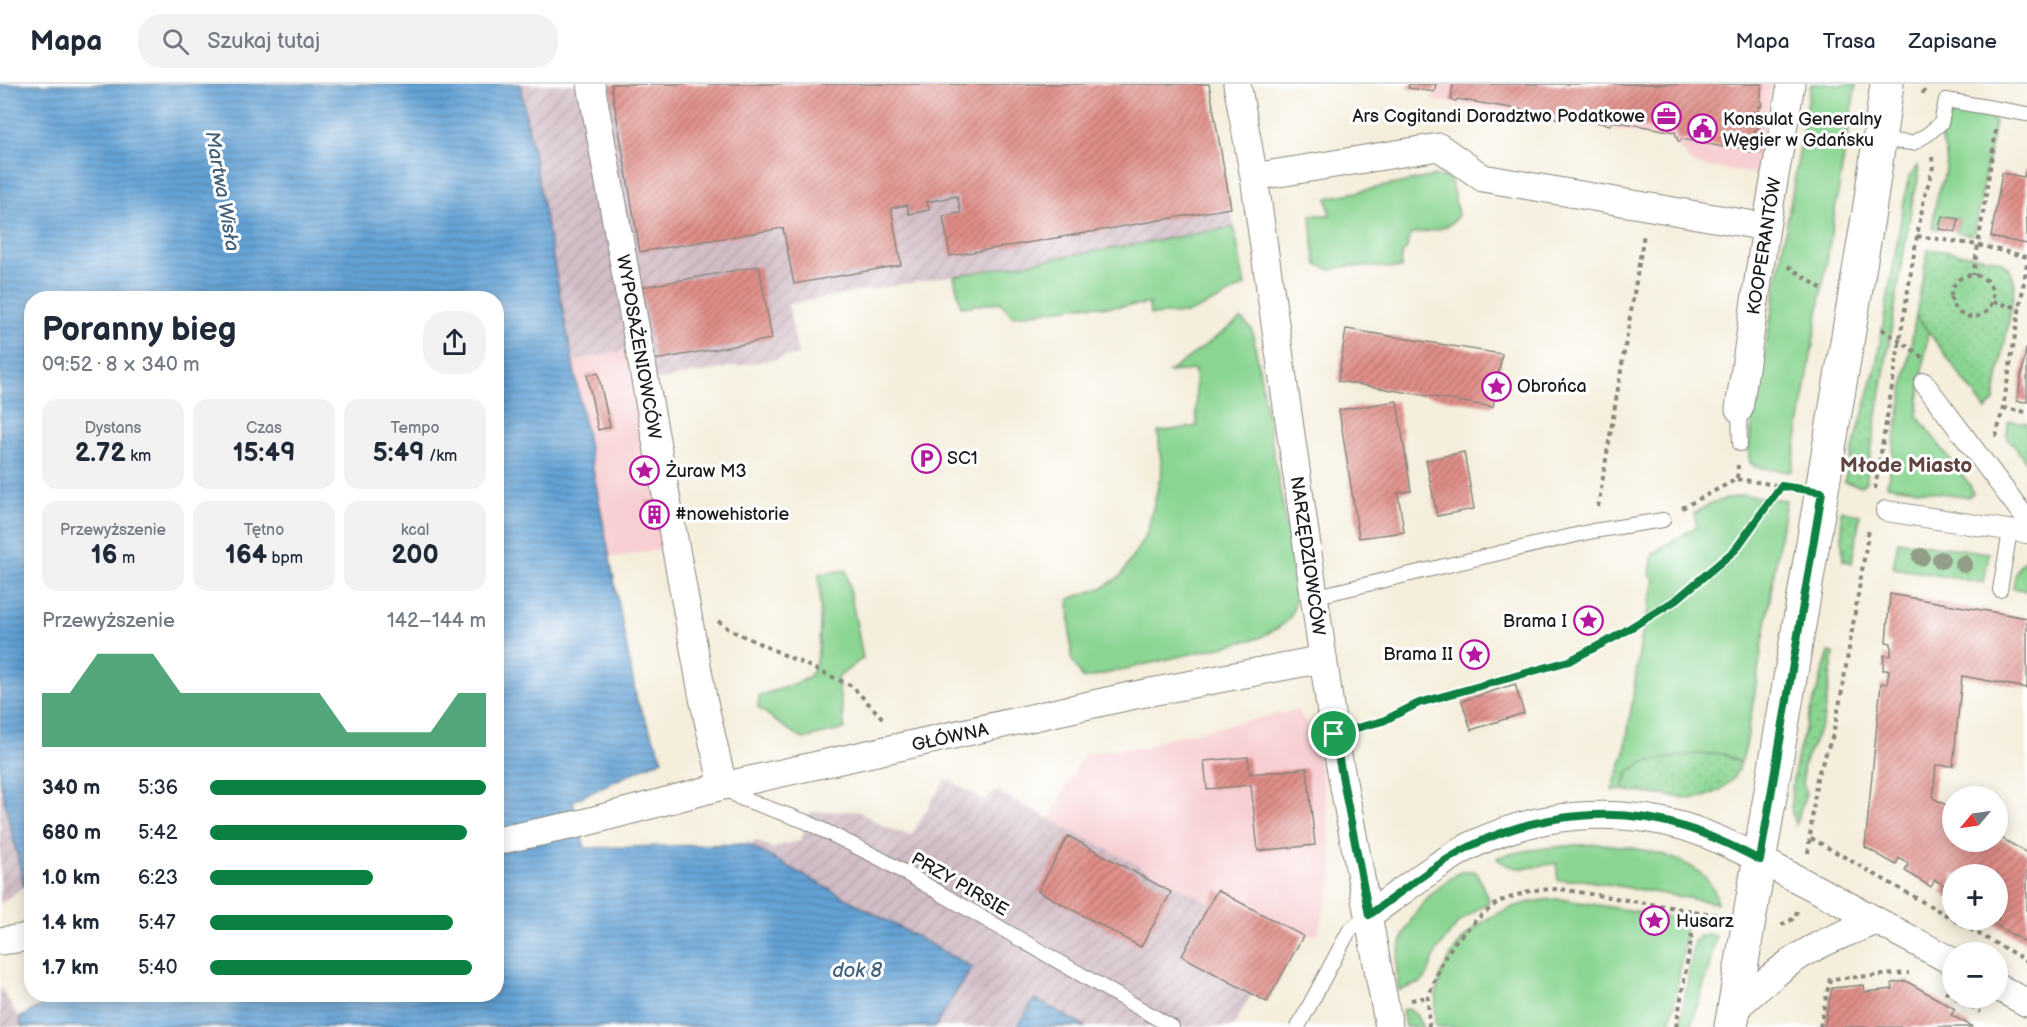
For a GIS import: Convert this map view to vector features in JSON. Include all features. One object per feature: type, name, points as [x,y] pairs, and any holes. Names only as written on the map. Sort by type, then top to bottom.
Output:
[{"type":"street","name":"WYPOSAŻENIOWCÓW","points":[[591,84],[703,698],[723,786]]},
{"type":"street","name":"NARZĘDZIOWCÓW","points":[[1238,84],[1254,177],[1334,734],[1389,1027]]},
{"type":"street","name":"KOOPERANTÓW","points":[[1739,410],[1764,238],[1791,84]]},
{"type":"street","points":[[1733,1018],[1869,212],[1887,84]]},
{"type":"street","points":[[1254,177],[1439,147],[1483,178],[1648,206],[1764,238]]},
{"type":"street","points":[[1924,383],[2027,520]]},
{"type":"street","points":[[1886,511],[2018,532]]},
{"type":"street","name":"GŁÓWNA","points":[[504,839],[579,824],[723,786],[1130,696],[1323,659]]},
{"type":"street","points":[[1369,915],[1456,854],[1476,843],[1555,818],[1613,815],[1648,818],[1683,826],[1721,841],[1942,956]]},
{"type":"street","points":[[1733,1018],[1791,961],[1838,936],[1877,921]]},
{"type":"street","points":[[0,941],[24,937]]},
{"type":"street","points":[[2008,993],[2027,1003]]},
{"type":"lane","points":[[1880,140],[1913,143],[1928,134],[1941,123],[1946,100],[2027,114]]},
{"type":"lane","points":[[1739,410],[1740,444]]},
{"type":"lane","points":[[1313,597],[1593,531],[1663,520]]},
{"type":"lane","points":[[2000,590],[2018,532]]},
{"type":"lane","name":"PRZY PIRSIE","points":[[723,786],[740,798],[807,822],[881,859],[1172,1027]]},
{"type":"lane","points":[[1298,1027],[1349,931],[1369,915]]},
{"type":"path","points":[[1875,492],[1917,236],[1933,167],[1921,108],[1924,84]]},
{"type":"path","points":[[1973,275],[2000,109]]},
{"type":"path","points":[[1601,487],[1648,206]]},
{"type":"path","points":[[1917,236],[1978,245],[2027,256]]},
{"type":"path","points":[[1764,238],[1822,289]]},
{"type":"path","points":[[2027,264],[2003,408],[2027,412]]},
{"type":"path","points":[[1973,275],[1986,279],[1994,294],[1993,302],[1988,310],[1981,316],[1972,317],[1963,315],[1956,309],[1952,300],[1952,290],[1956,282],[1973,275]]},
{"type":"path","points":[[1993,302],[2020,308]]},
{"type":"path","points":[[1882,329],[1920,355],[1925,362],[1924,383]]},
{"type":"path","points":[[1737,479],[1740,444]]},
{"type":"path","points":[[1696,500],[1737,479],[1822,492]]},
{"type":"path","points":[[1334,734],[1383,721],[1419,703],[1569,661],[1617,636],[1676,600],[1735,550],[1781,486]]},
{"type":"path","points":[[685,599],[730,630],[852,686],[876,709],[906,746]]},
{"type":"path","points":[[1811,838],[1942,913]]},
{"type":"path","points":[[1428,1027],[1428,997],[1442,962],[1454,943],[1476,920],[1498,902],[1532,890],[1560,889]]},
{"type":"path","points":[[1676,1027],[1696,911]]},
{"type":"path","points":[[1972,930],[2027,962]]},
{"type":"path","points":[[1820,1027],[1830,979],[1913,973]]},
{"type":"shaded area","points":[[520,84],[1209,84],[1234,227],[788,304],[798,355],[643,383],[635,348],[572,362]]},
{"type":"shaded area","points":[[1436,84],[1771,84],[1758,174],[1693,164],[1670,138],[1433,100]]},
{"type":"shaded area","points":[[635,348],[673,547],[610,558],[572,362]]},
{"type":"shaded area","points":[[1296,710],[1313,729],[1326,803],[1333,878],[1318,934],[1303,936],[1218,890],[1210,904],[1049,819],[1084,753],[1122,748],[1148,748],[1158,740]]},
{"type":"shaded area","points":[[946,778],[984,800],[996,791],[1210,903],[1217,890],[1303,936],[1267,1002],[1252,993],[1233,1027],[1086,1027],[1035,1000],[1017,1027],[935,1027],[972,967],[747,844],[757,841],[773,848],[801,840],[810,812],[858,811],[885,827],[911,836]]},
{"type":"shaded area","points":[[0,781],[24,886],[0,904]]},
{"type":"shaded area","points":[[0,987],[19,1018],[22,1027],[0,1027]]},
{"type":"green space","points":[[1811,84],[1856,84],[1790,472],[1756,467],[1750,463],[1748,449]]},
{"type":"green space","points":[[1955,109],[1988,113],[1995,122],[1975,231],[1971,235],[1956,232],[1959,219],[1942,216],[1939,229],[1932,228],[1947,161],[1941,138]]},
{"type":"green space","points":[[1918,166],[1919,177],[1913,198],[1866,482],[1861,486],[1844,482],[1876,366],[1909,177]]},
{"type":"green space","points":[[1435,176],[1444,177],[1451,182],[1458,215],[1449,225],[1432,231],[1411,234],[1406,250],[1402,253],[1401,268],[1347,266],[1332,270],[1317,265],[1311,215],[1330,215],[1327,198]]},
{"type":"green space","points":[[1234,227],[1245,285],[1189,313],[1150,315],[1149,304],[1106,307],[1087,305],[1013,316],[1000,302],[961,307],[954,276]]},
{"type":"green space","points":[[1928,249],[1996,259],[2010,270],[2013,278],[2015,287],[1994,401],[1986,410],[1916,315]]},
{"type":"green space","points":[[1916,315],[1928,331],[1917,416],[1970,485],[1973,493],[1968,497],[1887,485]]},
{"type":"green space","points":[[1241,319],[1252,329],[1297,587],[1291,614],[1284,624],[1259,638],[1083,679],[1071,658],[1069,599],[1104,587],[1121,576],[1147,533],[1162,471],[1158,432],[1197,426],[1195,370],[1169,372]]},
{"type":"green space","points":[[2008,422],[2027,423],[2027,463],[2007,436]]},
{"type":"green space","points":[[1743,495],[1786,500],[1746,746],[1741,763],[1724,754],[1644,762],[1629,771],[1622,790],[1612,790],[1625,752],[1641,640],[1655,581],[1650,574],[1653,553],[1697,526],[1694,514],[1711,503]]},
{"type":"green space","points":[[1841,510],[1860,515],[1852,563],[1843,560]]},
{"type":"green space","points":[[1898,541],[1989,553],[1984,583],[1893,568]]},
{"type":"green space","points":[[2027,559],[2027,591],[2013,588],[2018,568]]},
{"type":"green space","points":[[846,570],[863,658],[837,678],[845,729],[803,739],[758,707],[759,696],[802,681],[813,671],[817,660],[820,629],[819,574]]},
{"type":"green space","points":[[1829,652],[1834,653],[1823,722],[1803,766],[1803,783],[1806,793],[1796,825],[1792,810],[1795,767]]},
{"type":"green space","points":[[1696,754],[1724,754],[1741,763],[1733,779],[1720,790],[1707,796],[1693,799],[1622,790],[1629,771],[1644,762]]},
{"type":"green space","points":[[1601,844],[1652,852],[1688,865],[1702,875],[1712,887],[1717,903],[1583,880],[1558,880],[1556,863],[1518,868],[1504,864],[1497,859],[1536,849]]},
{"type":"green space","points":[[1462,871],[1477,873],[1489,902],[1459,922],[1437,951],[1426,978],[1420,983],[1399,990],[1398,954],[1411,921],[1433,892]]},
{"type":"green space","points":[[1560,899],[1665,916],[1681,925],[1686,936],[1670,1027],[1435,1027],[1436,1001],[1441,976],[1450,958],[1473,929],[1504,910],[1522,904]]},
{"type":"green space","points":[[1707,934],[1716,936],[1709,967],[1691,1027],[1680,1027],[1694,941]]},
{"type":"green space","points":[[1409,1009],[1416,1015],[1423,1027],[1405,1027],[1402,1010]]},
{"type":"water","points":[[0,84],[520,84],[637,701],[663,759],[573,801],[585,848],[747,844],[972,967],[935,1027],[22,1027],[19,1018],[47,1002],[504,1002],[504,291],[24,291],[24,886],[0,781]]},
{"type":"water","points":[[1035,999],[1086,1027],[1017,1027]]},
{"type":"building","points":[[611,84],[1209,84],[1231,208],[950,256],[943,216],[961,213],[957,196],[927,202],[929,210],[909,214],[907,205],[891,208],[901,265],[794,284],[783,228],[640,252]]},
{"type":"building","points":[[1409,84],[1436,84],[1434,92],[1408,88]]},
{"type":"building","points":[[1453,84],[1762,84],[1760,101],[1762,102],[1761,107],[1759,106],[1756,125],[1758,129],[1755,129],[1752,148],[1755,149],[1755,153],[1729,146],[1729,148],[1682,139],[1678,141],[1675,132],[1613,121],[1611,125],[1585,120],[1579,123],[1577,119],[1561,116],[1559,119],[1554,115],[1535,114],[1529,111],[1457,99],[1456,101],[1451,100]]},
{"type":"building","points":[[2026,168],[2027,244],[1991,237],[2002,173],[2024,177]]},
{"type":"building","points":[[1942,216],[1959,219],[1956,232],[1939,229]]},
{"type":"building","points":[[759,266],[772,339],[655,360],[642,287]]},
{"type":"building","points":[[1346,329],[1502,354],[1493,407],[1338,381]]},
{"type":"building","points":[[2027,349],[2027,402],[2017,401]]},
{"type":"building","points":[[598,373],[610,427],[598,430],[587,375]]},
{"type":"building","points":[[1397,401],[1411,491],[1398,493],[1404,532],[1359,538],[1339,410]]},
{"type":"building","points":[[1464,452],[1474,509],[1437,516],[1426,460]]},
{"type":"building","name":"#nowehistorie","points":[[657,500],[662,526],[651,528],[646,502]]},
{"type":"building","points":[[1890,594],[2027,618],[2027,688],[1962,676],[1953,766],[1936,765],[1933,798],[1942,803],[1942,852],[2008,852],[2008,842],[2027,853],[2027,943],[2004,930],[2008,930],[2008,864],[1942,864],[1942,884],[1935,880],[1931,887],[1905,871],[1908,864],[1899,858],[1896,865],[1865,847],[1881,683],[1887,684],[1889,670],[1883,670],[1884,655],[1891,656],[1891,643],[1886,642]]},
{"type":"building","points":[[1515,684],[1524,713],[1471,730],[1462,701]]},
{"type":"building","points":[[1248,757],[1250,774],[1307,768],[1315,845],[1258,851],[1251,785],[1207,789],[1204,761]]},
{"type":"building","points":[[1068,836],[1171,892],[1141,947],[1038,891]]},
{"type":"building","points":[[1217,890],[1303,936],[1267,1002],[1182,956]]},
{"type":"building","points":[[1906,981],[1942,1002],[1942,1008],[1955,1009],[1951,1015],[1973,1027],[1824,1027],[1832,988],[1864,985],[1865,992],[1893,989],[1892,983]]},
{"type":"place","name":"Ars Cogitandi Doradztwo Podatkowe","points":[[1666,116]]},
{"type":"place","name":"Konsulat Generalny Węgier w Gdańsku","points":[[1702,129]]},
{"type":"place","name":"Obrońca","points":[[1496,386]]},
{"type":"place","name":"SC1","points":[[926,458]]},
{"type":"place","name":"Żuraw M3","points":[[645,471]]},
{"type":"place","name":"#nowehistorie","points":[[654,514]]},
{"type":"place","name":"Brama I","points":[[1588,621]]},
{"type":"place","name":"Brama II","points":[[1474,654]]},
{"type":"place","name":"Husarz","points":[[1655,921]]},
{"type":"district","name":"Młode Miasto","points":[[1906,465]]},
{"type":"route","points":[[1781,486],[1822,492],[1760,860],[1683,826],[1648,818],[1613,815],[1555,818],[1476,843],[1456,854],[1369,915],[1334,734],[1383,721],[1419,703],[1569,661],[1617,636],[1676,600],[1735,550],[1781,486]]},
{"type":"water label","name":"Martwa Wisła","points":[[223,191]]},
{"type":"water label","name":"dok 8","points":[[857,970]]}]
